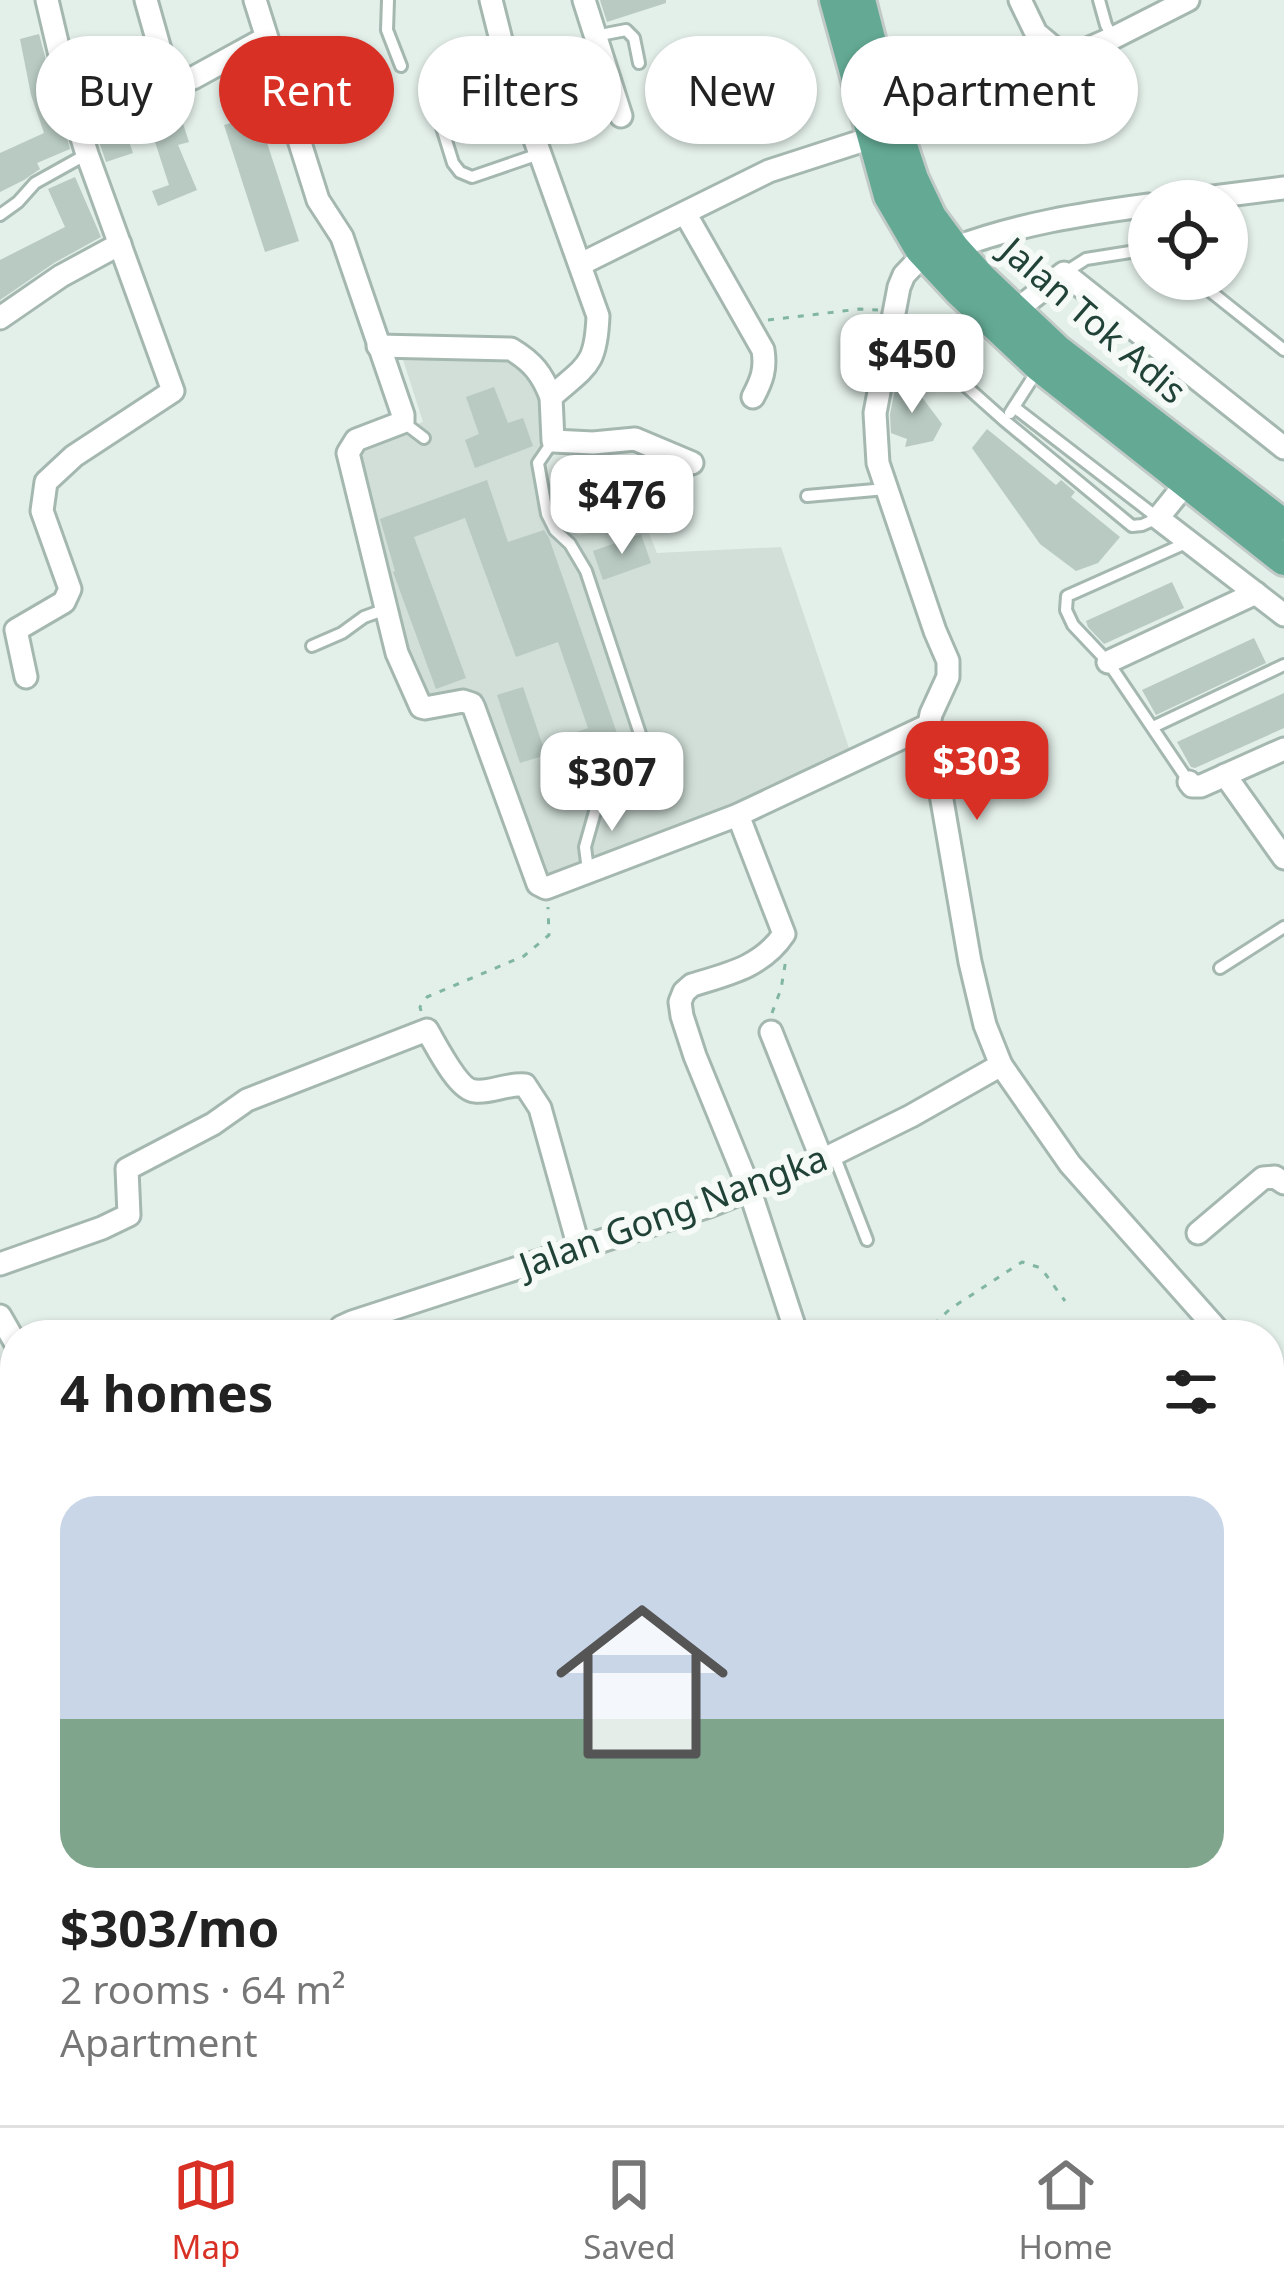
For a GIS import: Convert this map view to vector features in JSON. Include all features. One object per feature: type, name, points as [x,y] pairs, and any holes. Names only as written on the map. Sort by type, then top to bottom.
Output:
[{"type":"main road","name":"Jalan Tok Adis","points":[[835,0],[848,36]]},
{"type":"main road","name":"Jalan Tok Adis","points":[[860,0],[866,36]]},
{"type":"main road","name":"Jalan Tok Adis","points":[[885,144],[889,196],[904,226],[1284,525]]},
{"type":"main road","name":"Jalan Tok Adis","points":[[939,251],[958,291],[1040,367],[1284,560]]},
{"type":"street","points":[[47,0],[55,36]]},
{"type":"street","points":[[146,0],[156,36]]},
{"type":"street","points":[[255,0],[265,36]]},
{"type":"street","points":[[491,0],[505,56],[598,316],[597,346],[588,364],[551,397]]},
{"type":"street","points":[[584,0],[595,36]]},
{"type":"street","points":[[1020,0],[1040,36]]},
{"type":"street","points":[[1117,36],[1188,0]]},
{"type":"street","points":[[26,677],[16,630],[64,602],[70,589],[42,511],[46,482],[74,456],[173,391],[84,144]]},
{"type":"street","points":[[300,144],[318,200],[342,237],[403,415],[403,422],[356,440],[348,453],[397,653],[421,706],[472,704],[538,884],[545,888],[590,873],[738,815],[929,725]]},
{"type":"street","points":[[581,264],[769,171],[855,144]]},
{"type":"street","points":[[1248,196],[1281,193]]},
{"type":"street","points":[[1128,208],[1003,230],[939,251],[904,275],[875,413],[878,463],[948,662],[948,677],[929,725],[970,962],[1000,1065],[1070,1164],[1209,1320]]},
{"type":"street","points":[[685,213],[763,350],[763,376],[753,397]]},
{"type":"street","points":[[0,318],[61,276],[120,244]]},
{"type":"street","points":[[1015,310],[1064,273],[1284,448]]},
{"type":"street","points":[[378,346],[512,349],[542,374],[551,397],[554,441],[635,439],[692,463]]},
{"type":"street","points":[[1186,482],[1158,518],[1284,615]]},
{"type":"street","points":[[1108,662],[1256,593]]},
{"type":"street","points":[[1189,782],[1201,787],[1284,749]]},
{"type":"street","points":[[1225,775],[1284,858]]},
{"type":"street","points":[[738,815],[784,934],[754,964],[692,985],[680,1002],[694,1056],[749,1188],[792,1320]]},
{"type":"street","points":[[0,1264],[129,1214],[127,1169],[213,1124],[247,1100],[427,1030],[463,1088],[476,1092],[512,1083],[525,1085],[540,1108],[579,1248]]},
{"type":"street","points":[[771,1032],[828,1158]]},
{"type":"street","name":"Jalan Gong Nangka","points":[[358,1320],[709,1206],[828,1158],[1000,1065]]},
{"type":"street","points":[[1198,1233],[1263,1178],[1275,1177],[1284,1183]]},
{"type":"lane","points":[[388,0],[387,31],[401,66]]},
{"type":"lane","points":[[1099,0],[1112,36]]},
{"type":"lane","points":[[595,36],[626,29],[634,38],[639,63]]},
{"type":"lane","points":[[447,144],[453,164],[472,177],[539,154]]},
{"type":"lane","points":[[0,215],[35,183],[87,154]]},
{"type":"lane","points":[[1064,273],[1086,259],[1128,252]]},
{"type":"lane","points":[[1221,300],[1284,350]]},
{"type":"lane","points":[[892,319],[1132,526],[1158,518],[1014,407]]},
{"type":"lane","points":[[1005,421],[1040,367]]},
{"type":"lane","points":[[403,422],[424,438]]},
{"type":"lane","points":[[554,441],[538,463],[547,514],[586,571],[653,772],[650,781],[596,808],[585,847],[590,873]]},
{"type":"lane","points":[[807,496],[886,489]]},
{"type":"lane","points":[[1189,542],[1067,596],[1066,610],[1073,625],[1108,662],[1189,782]]},
{"type":"lane","points":[[312,646],[386,609]]},
{"type":"lane","points":[[1153,728],[1284,665]]},
{"type":"lane","points":[[1220,968],[1284,927]]},
{"type":"lane","points":[[828,1158],[867,1240]]},
{"type":"path","points":[[749,325],[860,309],[892,319]]},
{"type":"path","points":[[427,1030],[420,1007],[427,997],[524,956],[549,935],[545,888]]},
{"type":"path","points":[[771,1032],[786,962],[784,934]]},
{"type":"path","points":[[938,1320],[1022,1262],[1040,1268],[1065,1301]]},
{"type":"shaded area","points":[[400,350],[513,353],[537,369],[549,439],[541,455],[562,522],[578,535],[645,524],[657,553],[781,547],[851,754],[737,808],[544,885],[475,693],[428,704],[398,627],[357,458],[363,444],[423,422]]},
{"type":"building","points":[[600,0],[666,0],[666,3],[607,22]]},
{"type":"building","points":[[40,36],[36,110],[31,95],[20,39]]},
{"type":"building","points":[[36,137],[36,144],[69,144],[70,149],[37,163],[40,169],[0,192],[0,153]]},
{"type":"building","points":[[100,144],[130,144],[133,153],[106,162]]},
{"type":"building","points":[[156,144],[182,144],[178,145],[197,190],[158,206],[152,191],[169,185]]},
{"type":"building","points":[[230,144],[267,144],[299,241],[265,252]]},
{"type":"building","points":[[75,177],[101,237],[0,300],[0,260],[65,227],[48,189]]},
{"type":"building","points":[[897,379],[909,380],[942,424],[933,441],[905,447],[907,439],[891,433]]},
{"type":"building","points":[[494,387],[508,423],[523,418],[533,446],[475,468],[465,440],[479,434],[466,397]]},
{"type":"building","points":[[987,429],[1056,485],[1061,480],[1075,492],[1071,497],[1120,537],[1098,563],[1076,571],[1040,544],[972,448]]},
{"type":"building","points":[[487,480],[508,542],[544,530],[549,538],[618,736],[581,749],[586,765],[564,773],[553,740],[588,728],[558,642],[516,657],[465,518],[414,537],[466,678],[436,689],[393,572],[380,519]]},
{"type":"building","points":[[641,534],[651,563],[603,580],[593,551]]},
{"type":"building","points":[[1172,582],[1184,608],[1104,644],[1088,627],[1086,621]]},
{"type":"building","points":[[1254,638],[1266,663],[1156,715],[1142,690]]},
{"type":"building","points":[[523,687],[546,755],[520,763],[497,695]]},
{"type":"building","points":[[1284,693],[1284,728],[1191,767],[1177,742]]}]
